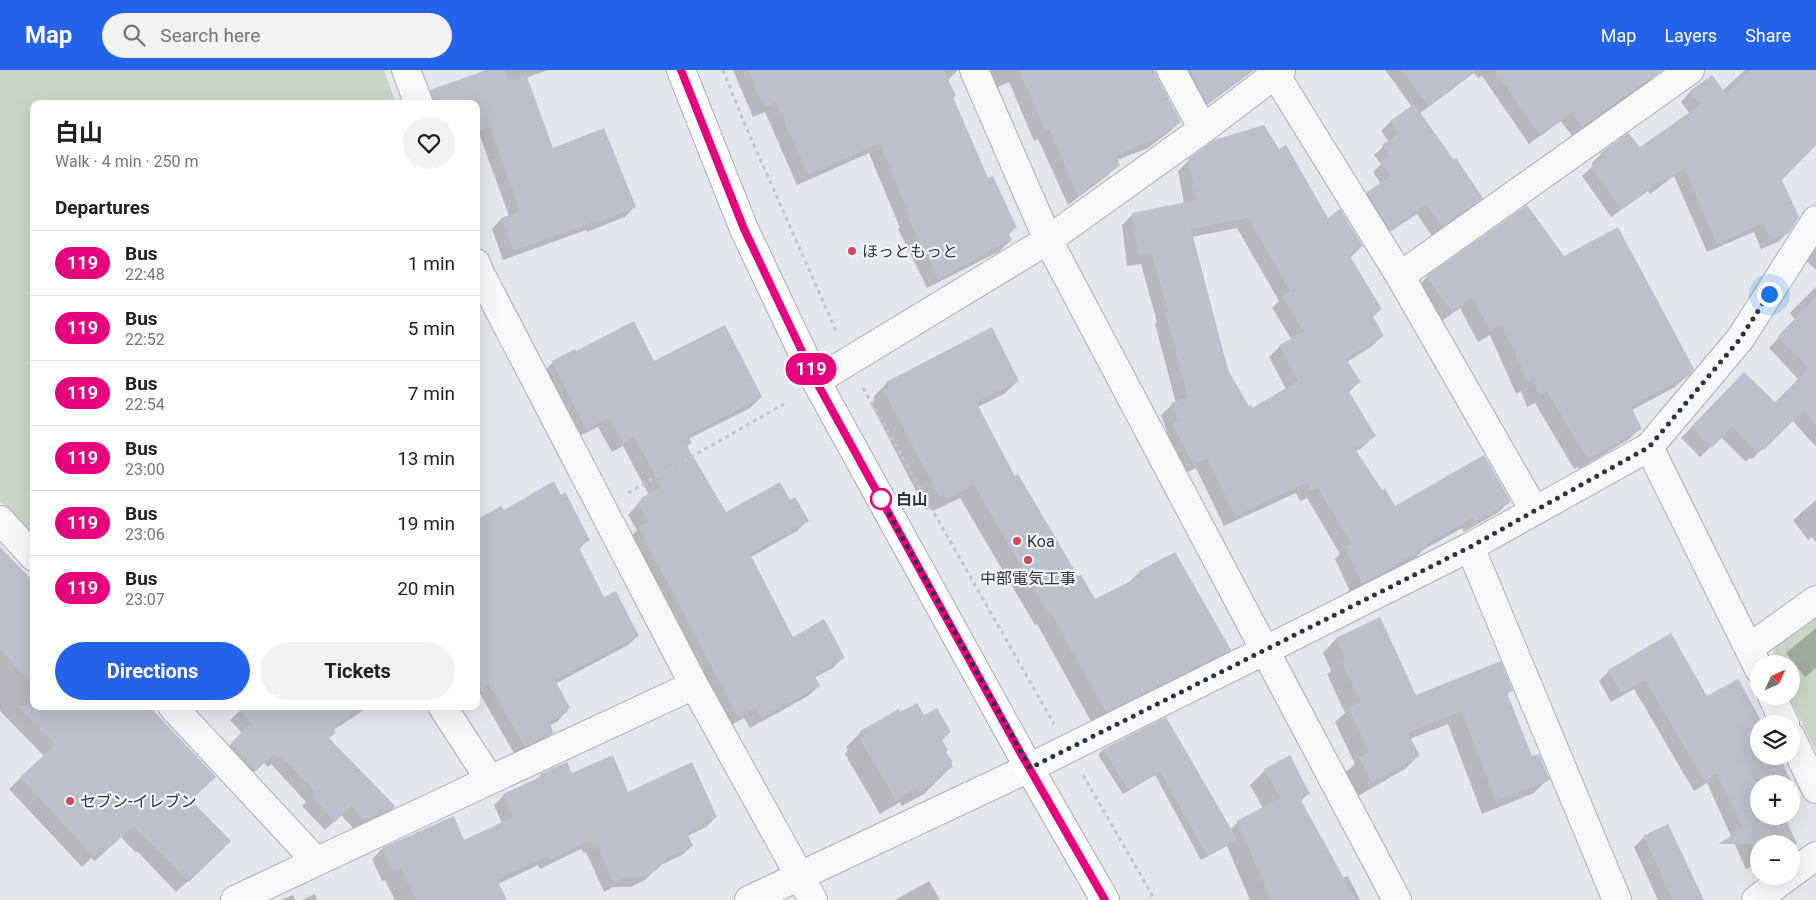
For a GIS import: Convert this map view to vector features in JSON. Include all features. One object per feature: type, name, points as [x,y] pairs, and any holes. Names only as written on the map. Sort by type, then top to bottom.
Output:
[{"type":"main road","points":[[681,70],[744,229],[816,381],[1105,900]]},
{"type":"street","points":[[406,70],[417,100]]},
{"type":"street","points":[[974,70],[1048,240],[1397,900]]},
{"type":"street","points":[[1171,70],[1203,129]]},
{"type":"street","points":[[1400,276],[1690,70]]},
{"type":"street","points":[[816,381],[1048,240],[1203,129],[1278,72],[1400,276],[1534,510]]},
{"type":"street","points":[[750,900],[1030,768],[1470,547],[1649,447],[1740,339],[1816,220]]},
{"type":"street","points":[[480,277],[694,686],[813,900]]},
{"type":"street","points":[[1649,447],[1753,655]]},
{"type":"street","points":[[0,520],[30,553]]},
{"type":"street","points":[[1470,547],[1617,900]]},
{"type":"street","points":[[1757,655],[1816,600]]},
{"type":"street","points":[[235,900],[694,686]]},
{"type":"street","points":[[176,710],[316,861]]},
{"type":"street","points":[[445,710],[490,780]]},
{"type":"street","points":[[1800,756],[1816,790]]},
{"type":"street","points":[[1800,868],[1816,856]]},
{"type":"street","points":[[1756,900],[1776,885]]},
{"type":"path","points":[[723,70],[746,127],[858,380],[1155,900]]},
{"type":"path","points":[[602,508],[784,404]]},
{"type":"green space","points":[[0,70],[384,70],[395,100],[30,100],[30,533],[0,501]]},
{"type":"green space","points":[[1816,616],[1816,751],[1800,715],[1793,705],[1800,705],[1800,655],[1773,655],[1775,646]]},
{"type":"building","points":[[486,70],[506,70],[509,81],[526,74],[553,148],[604,128],[636,207],[597,223],[596,221],[513,251],[501,218],[520,211],[490,127],[480,131],[480,100],[433,100],[430,90]]},
{"type":"building","points":[[748,70],[944,70],[956,96],[953,97],[988,178],[993,176],[1017,228],[1008,232],[1012,240],[987,251],[988,253],[976,260],[938,279],[908,218],[910,217],[880,143],[808,175],[776,102],[764,108]]},
{"type":"building","points":[[1019,70],[1155,70],[1181,122],[1159,137],[1116,156],[1120,165],[1078,196],[1049,129],[1045,131]]},
{"type":"building","points":[[1189,70],[1253,70],[1207,103]]},
{"type":"building","points":[[1402,70],[1476,70],[1428,106]]},
{"type":"building","points":[[1495,70],[1663,70],[1582,127],[1572,112],[1539,135]]},
{"type":"building","points":[[1751,70],[1816,70],[1816,145],[1782,180],[1799,217],[1789,233],[1771,240],[1763,223],[1717,244],[1684,168],[1660,185],[1658,182],[1621,209],[1591,166],[1603,157],[1600,153],[1628,133],[1640,147],[1700,105],[1690,91],[1712,75],[1726,94]]},
{"type":"building","points":[[1414,104],[1454,160],[1456,158],[1483,198],[1442,227],[1426,205],[1390,230],[1367,192],[1391,176],[1381,162],[1390,156],[1382,145],[1398,134],[1390,121]]},
{"type":"building","points":[[1264,125],[1279,149],[1286,145],[1328,218],[1340,209],[1363,246],[1349,255],[1382,309],[1372,315],[1384,336],[1346,359],[1361,382],[1348,390],[1376,436],[1355,449],[1382,490],[1385,488],[1395,506],[1484,455],[1511,502],[1476,522],[1473,518],[1426,544],[1427,547],[1362,584],[1345,547],[1351,544],[1318,488],[1311,491],[1307,483],[1235,516],[1207,458],[1193,465],[1172,424],[1178,421],[1171,403],[1188,397],[1165,312],[1168,312],[1152,254],[1138,255],[1132,213],[1196,200],[1188,159],[1214,140]],"holes":[[[1248,218],[1290,291],[1282,296],[1304,332],[1279,345],[1298,381],[1252,408],[1228,370],[1191,229]]]},
{"type":"building","points":[[1527,205],[1564,256],[1618,227],[1694,369],[1689,376],[1631,406],[1642,429],[1591,458],[1590,456],[1587,458],[1547,392],[1539,396],[1533,380],[1528,383],[1502,324],[1490,331],[1472,297],[1452,312],[1426,276]]},
{"type":"building","points":[[1816,297],[1816,425],[1804,410],[1764,450],[1762,448],[1758,453],[1732,427],[1712,448],[1691,427],[1744,372],[1775,402],[1809,368],[1778,336]]},
{"type":"building","points":[[634,321],[654,361],[725,325],[762,397],[688,436],[692,443],[687,446],[726,512],[780,482],[790,500],[795,497],[809,521],[750,554],[793,637],[824,619],[845,658],[814,675],[820,686],[761,718],[755,708],[738,717],[638,527],[649,522],[638,503],[643,501],[641,498],[661,487],[634,437],[623,443],[609,418],[586,429],[552,361],[575,349],[576,351]]},
{"type":"building","points":[[992,327],[1019,381],[976,402],[1015,476],[1018,474],[1078,576],[1081,575],[1095,599],[1141,576],[1139,571],[1175,552],[1231,650],[1106,712],[1050,612],[1048,613],[974,485],[947,499],[945,495],[940,498],[883,390],[888,388],[886,382]]},
{"type":"building","points":[[554,481],[561,495],[565,492],[590,540],[578,546],[604,597],[616,591],[639,636],[555,680],[570,708],[567,710],[568,712],[550,722],[553,733],[525,747],[489,684],[480,690],[480,518],[501,506],[504,510]]},
{"type":"building","points":[[0,547],[30,578],[30,682],[0,649]]},
{"type":"building","points":[[1380,617],[1416,695],[1501,661],[1513,691],[1507,693],[1532,756],[1539,754],[1550,780],[1496,801],[1462,711],[1408,733],[1420,756],[1372,783],[1359,758],[1369,752],[1348,707],[1360,702],[1341,659],[1345,658],[1336,638]]},
{"type":"building","points":[[1671,633],[1707,696],[1738,679],[1750,701],[1750,705],[1752,705],[1758,715],[1750,715],[1750,765],[1783,765],[1788,775],[1750,775],[1750,825],[1788,825],[1793,835],[1750,835],[1750,844],[1719,844],[1743,828],[1717,774],[1705,782],[1645,680],[1621,693],[1608,670]]},
{"type":"building","points":[[917,703],[924,715],[937,708],[951,732],[941,738],[948,750],[946,752],[953,762],[951,763],[953,767],[938,776],[940,779],[918,792],[916,788],[896,800],[859,738],[863,736],[860,731],[899,709],[900,712]]},
{"type":"building","points":[[18,706],[30,706],[30,710],[153,710],[216,777],[191,800],[231,841],[189,882],[133,826],[107,850],[104,847],[94,857],[20,777],[55,745]]},
{"type":"building","points":[[239,710],[361,710],[332,728],[336,733],[329,738],[396,807],[365,821],[351,806],[335,822],[311,796],[315,792],[281,756],[278,758],[274,754],[256,771],[231,743],[251,723]]},
{"type":"building","points":[[1166,717],[1237,839],[1207,856],[1160,771],[1128,790],[1103,749]]},
{"type":"building","points":[[613,755],[628,792],[692,762],[717,817],[687,833],[693,846],[669,857],[657,870],[642,877],[624,878],[614,883],[596,843],[594,844],[591,840],[550,860],[548,856],[497,880],[507,900],[416,900],[401,868],[393,872],[382,848],[454,816],[464,840],[513,817],[503,794],[567,762],[572,773]]},
{"type":"building","points":[[1290,755],[1310,794],[1300,799],[1356,900],[1271,900],[1237,821],[1280,798],[1264,769]]},
{"type":"building","points":[[1668,824],[1704,900],[1673,900],[1643,836]]},
{"type":"bus line","name":"119","points":[[681,70],[744,229],[816,381],[1020,752],[1105,900]]},
{"type":"place","name":"ほっともっと","points":[[852,251]]},
{"type":"place","name":"白山","points":[[881,499]]},
{"type":"place","name":"Koa","points":[[1017,541]]},
{"type":"place","name":"中部電気工事","points":[[1028,560]]},
{"type":"place","name":"セブン-イレブン","points":[[70,801]]},
{"type":"route","points":[[881,499],[1030,768],[1470,547],[1649,447],[1740,339],[1769,294]]}]
